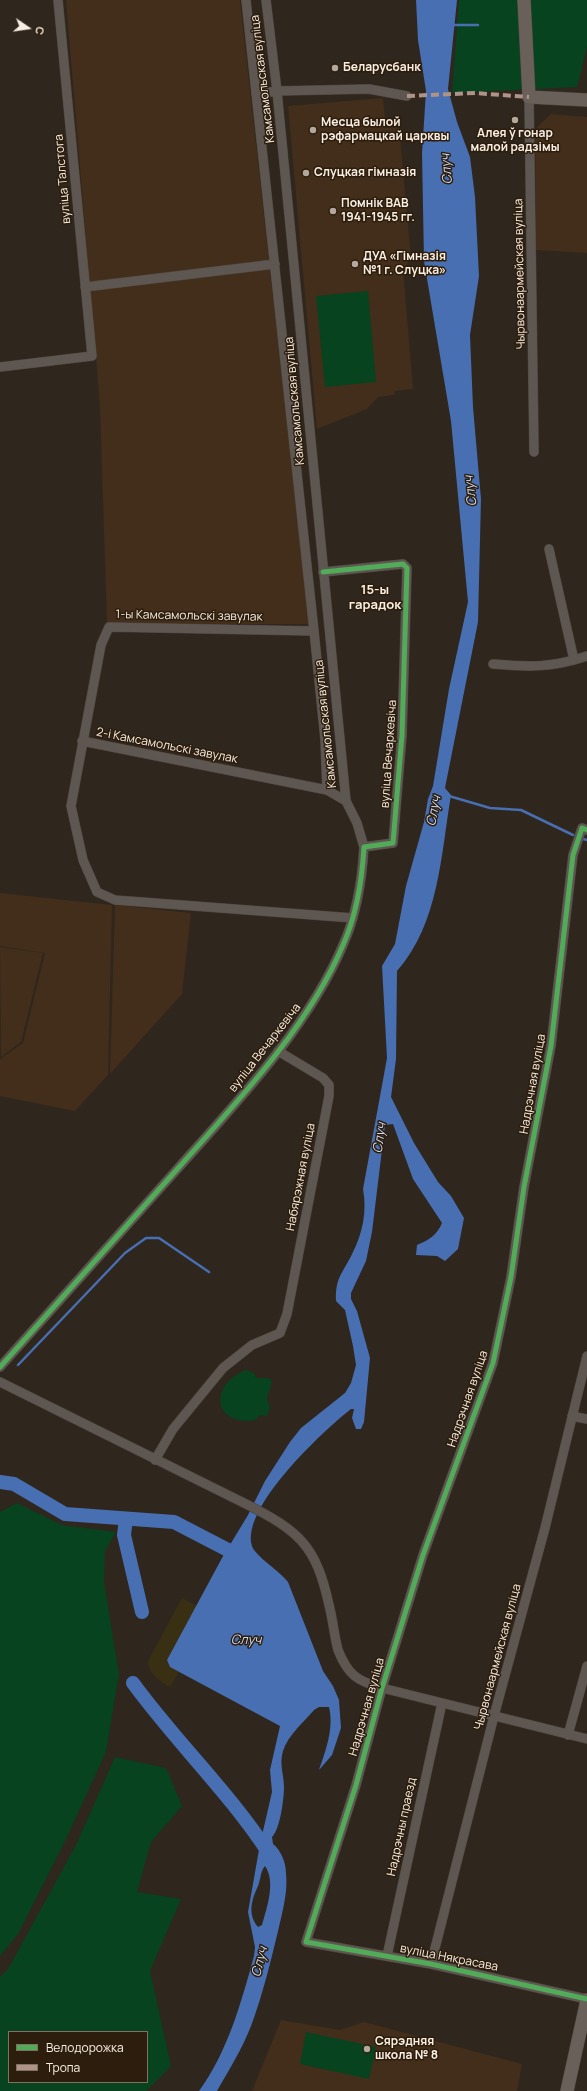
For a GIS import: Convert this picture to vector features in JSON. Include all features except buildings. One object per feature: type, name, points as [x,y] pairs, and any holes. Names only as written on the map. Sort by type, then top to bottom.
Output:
[{"type":"street","name":"вуліца Талстога","points":[[0,368],[92,356],[58,0]]},
{"type":"street","name":"Камсамольская вуліца","points":[[246,0],[314,631],[325,739],[327,790]]},
{"type":"street","name":"Камсамольская вуліца","points":[[266,0],[277,91],[346,801]]},
{"type":"street","points":[[524,0],[529,97],[587,100]]},
{"type":"street","points":[[256,94],[277,91],[369,89],[407,96]]},
{"type":"street","name":"Чырвонаармейская вуліца","points":[[529,97],[534,452]]},
{"type":"street","points":[[85,286],[275,264]]},
{"type":"street","points":[[549,549],[574,660]]},
{"type":"street","name":"вуліца Вечаркевіча","points":[[0,1367],[225,1115],[297,1026],[316,996],[343,946],[353,918],[362,880],[364,847],[393,843],[402,735],[407,568],[404,564],[323,572]]},
{"type":"street","name":"1-ы Камсамольскі завулак","points":[[82,741],[101,645],[109,627],[314,631]]},
{"type":"street","points":[[493,664],[530,667],[548,666],[587,656]]},
{"type":"street","name":"2-і Камсамольскі завулак","points":[[346,801],[327,790],[82,741],[71,806],[83,860],[97,892],[115,900],[353,918]]},
{"type":"street","points":[[346,801],[357,824],[364,847]]},
{"type":"street","name":"Надрэчная вуліца","points":[[306,1942],[356,1785],[382,1688],[423,1555],[493,1363],[511,1277],[524,1187],[551,1046],[573,855],[582,828],[587,830]]},
{"type":"street","name":"Набярэжная вуліца","points":[[155,1460],[173,1429],[223,1368],[252,1345],[280,1333],[287,1314],[329,1096],[329,1085],[323,1078],[278,1051]]},
{"type":"street","name":"Чырвонаармейская вуліца","points":[[431,1964],[494,1716],[545,1528],[587,1356]]},
{"type":"street","points":[[0,1382],[246,1504],[265,1514],[294,1533],[308,1546],[323,1576],[338,1650],[348,1670],[364,1683],[587,1739]]},
{"type":"street","points":[[572,1416],[587,1420]]},
{"type":"street","points":[[568,1735],[587,1666]]},
{"type":"street","name":"Надрэчны праезд","points":[[387,1956],[442,1702]]},
{"type":"street","name":"вуліца Някрасава","points":[[306,1942],[431,1964],[587,1999]]},
{"type":"street","points":[[567,2091],[587,1999]]},
{"type":"shaded area","points":[[66,0],[240,0],[309,624],[107,624],[100,406]]},
{"type":"shaded area","name":"ДУА «Гімназія №1 г. Слуцка»","points":[[383,98],[386,128],[399,127],[411,258],[403,270],[413,389],[395,391],[394,395],[378,397],[367,409],[317,429],[288,106]]},
{"type":"shaded area","points":[[551,114],[587,117],[587,253],[536,250],[535,129]]},
{"type":"shaded area","points":[[0,893],[112,905],[108,1075],[75,1111],[0,1096],[0,1059],[23,1043],[45,953],[0,946]]},
{"type":"shaded area","points":[[115,905],[191,913],[182,994],[110,1074]]},
{"type":"shaded area","points":[[0,947],[43,953],[21,1042],[1,1057]]},
{"type":"shaded area","name":"Сярэдняя школа № 8","points":[[281,2020],[340,2030],[364,2022],[522,2064],[517,2091],[252,2091]]},
{"type":"green space","points":[[459,0],[587,0],[587,47],[577,87],[452,93]]},
{"type":"green space","points":[[368,291],[376,382],[325,387],[316,296]]},
{"type":"green space","points":[[246,1370],[254,1373],[256,1378],[269,1378],[272,1382],[267,1398],[270,1408],[267,1416],[260,1415],[256,1420],[242,1420],[231,1417],[224,1411],[221,1403],[221,1394],[225,1385],[234,1377]]},
{"type":"green space","points":[[17,1503],[62,1525],[116,1532],[105,1551],[104,1582],[119,1674],[106,1752],[66,1839],[18,1934],[0,1956],[0,1512]]},
{"type":"green space","points":[[115,1757],[166,1768],[182,1806],[151,1842],[137,1892],[181,1899],[150,1971],[171,2066],[146,2091],[0,2091],[0,1977],[8,1969],[76,1845]]},
{"type":"green space","points":[[306,2032],[376,2047],[369,2079],[300,2064]]},
{"type":"sand","points":[[182,1598],[197,1606],[167,1660],[170,1667],[179,1672],[170,1687],[158,1680],[152,1674],[148,1661]]},
{"type":"water","name":"Случ","points":[[416,0],[457,0],[448,89],[457,122],[470,157],[475,197],[479,276],[470,335],[473,407],[481,499],[478,622],[445,788],[451,795],[436,888],[422,932],[411,952],[397,971],[396,1059],[391,1097],[414,1143],[438,1182],[451,1196],[464,1218],[458,1249],[445,1261],[437,1256],[416,1255],[417,1245],[432,1237],[438,1231],[442,1223],[413,1179],[393,1124],[385,1125],[372,1232],[366,1261],[351,1293],[351,1299],[357,1311],[370,1358],[364,1422],[361,1429],[356,1429],[352,1418],[354,1409],[351,1409],[322,1434],[287,1471],[271,1491],[259,1511],[252,1530],[252,1546],[254,1550],[288,1582],[323,1671],[333,1686],[339,1700],[341,1728],[332,1755],[319,1770],[327,1747],[330,1731],[331,1723],[329,1707],[319,1707],[314,1710],[292,1734],[285,1745],[281,1760],[284,1787],[281,1814],[277,1828],[272,1837],[273,1844],[281,1853],[286,1869],[286,1893],[273,1952],[255,2014],[239,2051],[217,2091],[199,2091],[218,2060],[226,2043],[239,2009],[254,1956],[255,1947],[248,1912],[260,1844],[272,1792],[270,1770],[280,1726],[170,1667],[167,1660],[222,1558],[248,1515],[265,1481],[290,1442],[301,1428],[345,1393],[351,1383],[356,1365],[353,1346],[345,1310],[336,1301],[336,1293],[341,1275],[350,1259],[362,1229],[365,1205],[363,1189],[387,1058],[382,966],[395,944],[406,886],[424,822],[428,799],[433,786],[449,689],[468,602],[451,421],[424,261],[422,153],[426,91],[418,40]],"holes":[[[265,1866],[270,1879],[270,1895],[262,1925],[258,1927],[253,1917],[252,1901]]]},
{"type":"waterway","points":[[453,25],[478,25]]},
{"type":"waterway","points":[[449,796],[490,808],[521,810],[573,835]]},
{"type":"waterway","points":[[583,839],[587,840]]},
{"type":"waterway","points":[[18,1365],[125,1253],[146,1238],[159,1238],[209,1272]]},
{"type":"waterway","name":"Случ","points":[[0,1482],[14,1484],[65,1514],[174,1522],[228,1550],[237,1566]]},
{"type":"waterway","points":[[126,1519],[124,1535],[142,1612]]},
{"type":"waterway","points":[[133,1683],[238,1810],[270,1855]]},
{"type":"marked path","points":[[407,96],[475,93],[529,97]]},
{"type":"cycle path","points":[[0,1367],[248,1089],[292,1033],[329,975],[348,933],[358,897],[364,847],[393,843],[402,735],[407,568],[403,564],[323,572]]},
{"type":"cycle path","points":[[587,830],[582,828],[573,855],[551,1046],[524,1187],[511,1277],[493,1363],[423,1555],[382,1688],[356,1785],[306,1942],[431,1964],[587,1999]]},
{"type":"place","name":"Беларусбанк","points":[[335,68]]},
{"type":"place","name":"Алея ў гонар малой радзімы","points":[[515,120]]},
{"type":"place","name":"Месца былой рэфармацкай царквы","points":[[313,130]]},
{"type":"place","name":"Слуцкая гімназія","points":[[306,173]]},
{"type":"place","name":"Помнік ВАВ 1941-1945 гг.","points":[[333,211]]},
{"type":"place","name":"ДУА «Гімназія №1 г. Слуцка»","points":[[355,264]]},
{"type":"place","name":"Сярэдняя школа № 8","points":[[367,2049]]},
{"type":"district","name":"15-ы гарадок","points":[[375,598]]}]
